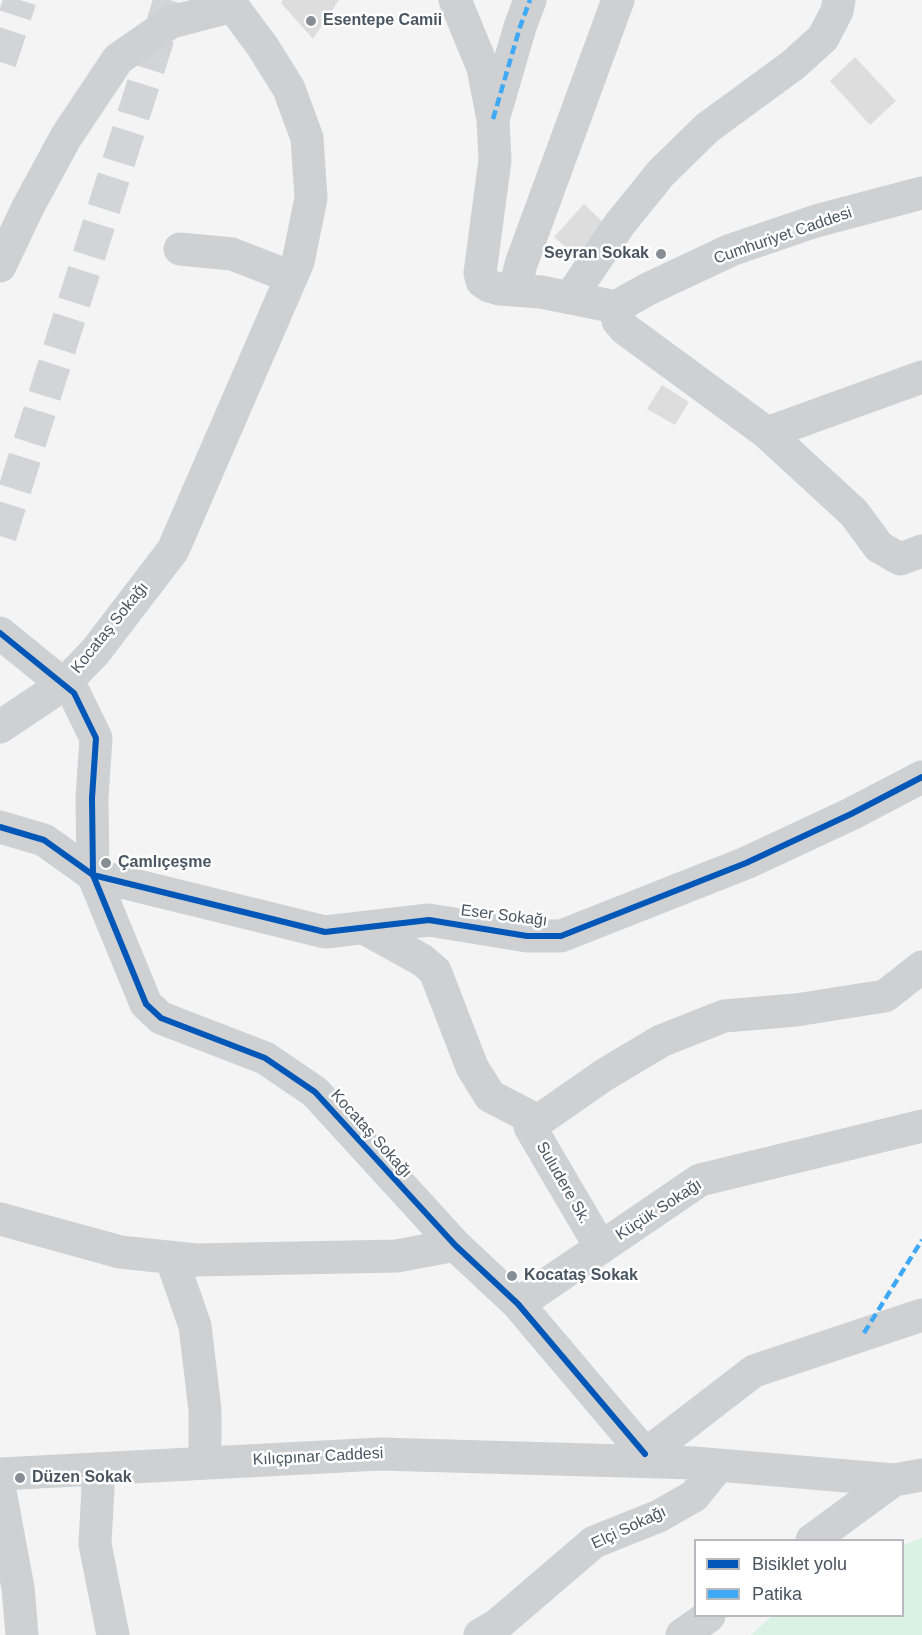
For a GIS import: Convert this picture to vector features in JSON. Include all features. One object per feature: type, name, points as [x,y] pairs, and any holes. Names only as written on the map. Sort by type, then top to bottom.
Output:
[{"type":"street","points":[[455,0],[483,68],[493,119],[495,160],[480,273],[482,281],[499,289],[570,298],[616,307],[618,321],[625,329],[767,433],[854,513],[879,547],[900,559],[922,551]]},
{"type":"street","points":[[493,119],[530,0]]},
{"type":"street","points":[[515,290],[521,264],[618,0]]},
{"type":"street","points":[[570,298],[619,225],[661,173],[707,128],[793,65],[823,38],[837,11],[839,0]]},
{"type":"street","points":[[0,266],[28,207],[66,137],[118,59],[171,22],[230,3]]},
{"type":"street","name":"Kocataş Sokağı","points":[[230,3],[289,89],[307,138],[311,198],[297,262],[173,550],[95,652],[64,684],[74,693],[96,738],[92,798],[93,875],[146,1004],[161,1018],[265,1058],[315,1092],[455,1245],[518,1304],[641,1458]]},
{"type":"street","name":"Cumhuriyet Caddesi","points":[[616,307],[648,289],[731,250],[816,221],[922,193]]},
{"type":"street","points":[[180,249],[232,254],[291,277]]},
{"type":"street","points":[[767,433],[922,377]]},
{"type":"street","points":[[0,633],[64,684],[0,726]]},
{"type":"street","name":"Eser Sokağı","points":[[93,875],[325,932],[429,920],[527,936],[561,936],[746,863],[851,814],[922,777]]},
{"type":"street","points":[[0,827],[44,840],[93,875]]},
{"type":"street","points":[[364,928],[422,960],[435,971],[472,1067],[490,1096],[538,1121],[661,1041],[693,1028],[724,1016],[796,1010],[885,996],[922,967]]},
{"type":"street","name":"Suludere Sk.","points":[[538,1121],[530,1127],[601,1248]]},
{"type":"street","name":"Küçük Sokağı","points":[[518,1304],[700,1180],[922,1126]]},
{"type":"street","points":[[0,1219],[120,1252],[196,1260],[397,1256],[455,1245]]},
{"type":"street","points":[[171,1257],[195,1326],[206,1410],[205,1463]]},
{"type":"street","points":[[641,1458],[754,1371],[922,1315]]},
{"type":"street","name":"Kılıçpınar Caddesi","points":[[0,1474],[380,1454],[641,1458],[908,1478]]},
{"type":"street","name":"Elçi Sokağı","points":[[480,1635],[497,1625],[594,1542],[659,1516],[694,1496],[719,1465]]},
{"type":"street","points":[[99,1469],[95,1544],[113,1635]]},
{"type":"street","points":[[814,1539],[908,1478]]},
{"type":"street","points":[[0,1491],[18,1587],[22,1635]]},
{"type":"street","points":[[682,1635],[708,1617]]},
{"type":"street","points":[[705,1635],[721,1617]]},
{"type":"green space","points":[[922,1538],[922,1635],[751,1635],[771,1617],[904,1617],[904,1545]]},
{"type":"building","name":"Esentepe Camii","points":[[283,0],[339,0],[313,39],[281,3]]},
{"type":"building","points":[[855,57],[896,101],[870,125],[830,81]]},
{"type":"building","points":[[584,204],[606,225],[577,257],[554,237]]},
{"type":"building","points":[[662,385],[689,402],[675,425],[647,409]]},
{"type":"tunnel","points":[[0,62],[20,0]]},
{"type":"tunnel","points":[[0,536],[170,0]]},
{"type":"marked path","points":[[493,119],[530,0]]},
{"type":"marked path","points":[[864,1333],[922,1240]]},
{"type":"cycle path","points":[[0,633],[74,693],[96,738],[92,798],[93,875],[146,1004],[161,1018],[265,1058],[315,1092],[455,1245],[518,1304],[645,1454]]},
{"type":"cycle path","points":[[0,827],[44,840],[93,875],[325,932],[429,920],[527,936],[561,936],[746,863],[851,814],[922,777]]},
{"type":"place","name":"Esentepe Camii","points":[[311,21]]},
{"type":"place","name":"Seyran Sokak","points":[[661,254]]},
{"type":"place","name":"Çamlıçeşme","points":[[106,863]]},
{"type":"place","name":"Kocataş Sokak","points":[[512,1276]]},
{"type":"place","name":"Düzen Sokak","points":[[20,1478]]}]
